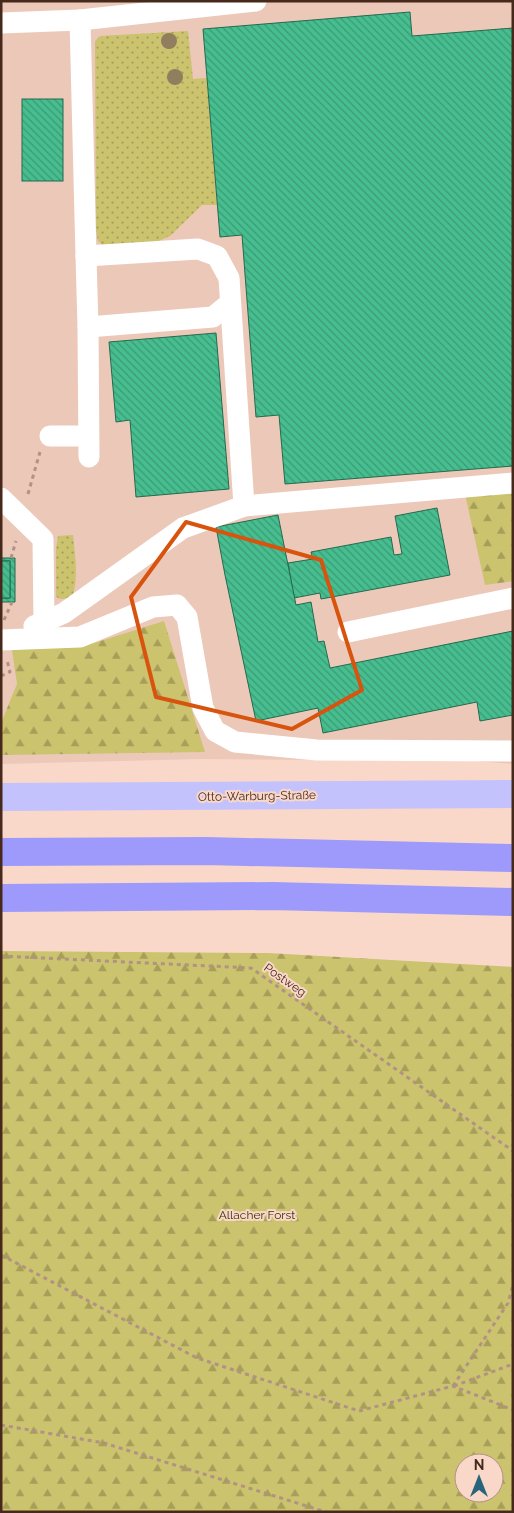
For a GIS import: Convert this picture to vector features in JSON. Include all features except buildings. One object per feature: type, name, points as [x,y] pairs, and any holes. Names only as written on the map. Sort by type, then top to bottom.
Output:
[{"type":"highway","points":[[1,852],[206,852],[513,858]]},
{"type":"highway","points":[[1,898],[272,896],[513,902]]},
{"type":"main road","name":"Otto-Warburg-Straße","points":[[1,797],[513,794]]},
{"type":"lane","points":[[1,23],[80,20],[256,1]]},
{"type":"lane","points":[[80,20],[88,327],[88,457]]},
{"type":"lane","points":[[86,256],[198,249],[217,256],[229,278],[244,506]]},
{"type":"lane","points":[[88,327],[213,317],[230,303]]},
{"type":"lane","points":[[50,436],[88,436]]},
{"type":"lane","points":[[1,640],[64,613],[183,528],[244,506],[513,483]]},
{"type":"lane","points":[[1,498],[43,539],[44,622]]},
{"type":"lane","points":[[348,632],[513,598]]},
{"type":"lane","points":[[1,640],[80,637],[153,607],[177,605],[187,616],[203,708],[214,732],[235,742],[317,750],[513,751]]},
{"type":"path","points":[[1,676],[10,672]]},
{"type":"path","name":"Postweg","points":[[1,956],[251,968],[513,1151]]},
{"type":"path","points":[[1,1255],[197,1358],[358,1411],[453,1386],[513,1364]]},
{"type":"path","points":[[453,1386],[508,1303],[513,1285]]},
{"type":"path","points":[[453,1386],[513,1410]]},
{"type":"path","points":[[1,1425],[104,1443],[326,1512]]},
{"type":"highlighted area","points":[[186,522],[321,560],[362,690],[292,729],[156,697],[131,597]]},
{"type":"shaded area","points":[[1,1],[513,1],[513,764],[475,761],[201,759],[1,764]]},
{"type":"green space","points":[[188,31],[193,79],[207,78],[217,205],[202,205],[170,236],[152,244],[104,246],[98,241],[96,230],[95,41],[100,36]]},
{"type":"green space","points":[[513,491],[513,581],[485,585],[465,494]]},
{"type":"green space","points":[[73,535],[76,567],[74,590],[72,598],[61,599],[56,597],[56,549],[58,536]]},
{"type":"green space","points":[[164,621],[205,752],[1,755],[1,723],[17,684],[12,650],[91,644]]},
{"type":"green space","name":"Allacher Forst","points":[[1,951],[268,953],[513,967],[513,1512],[1,1512]]}]
